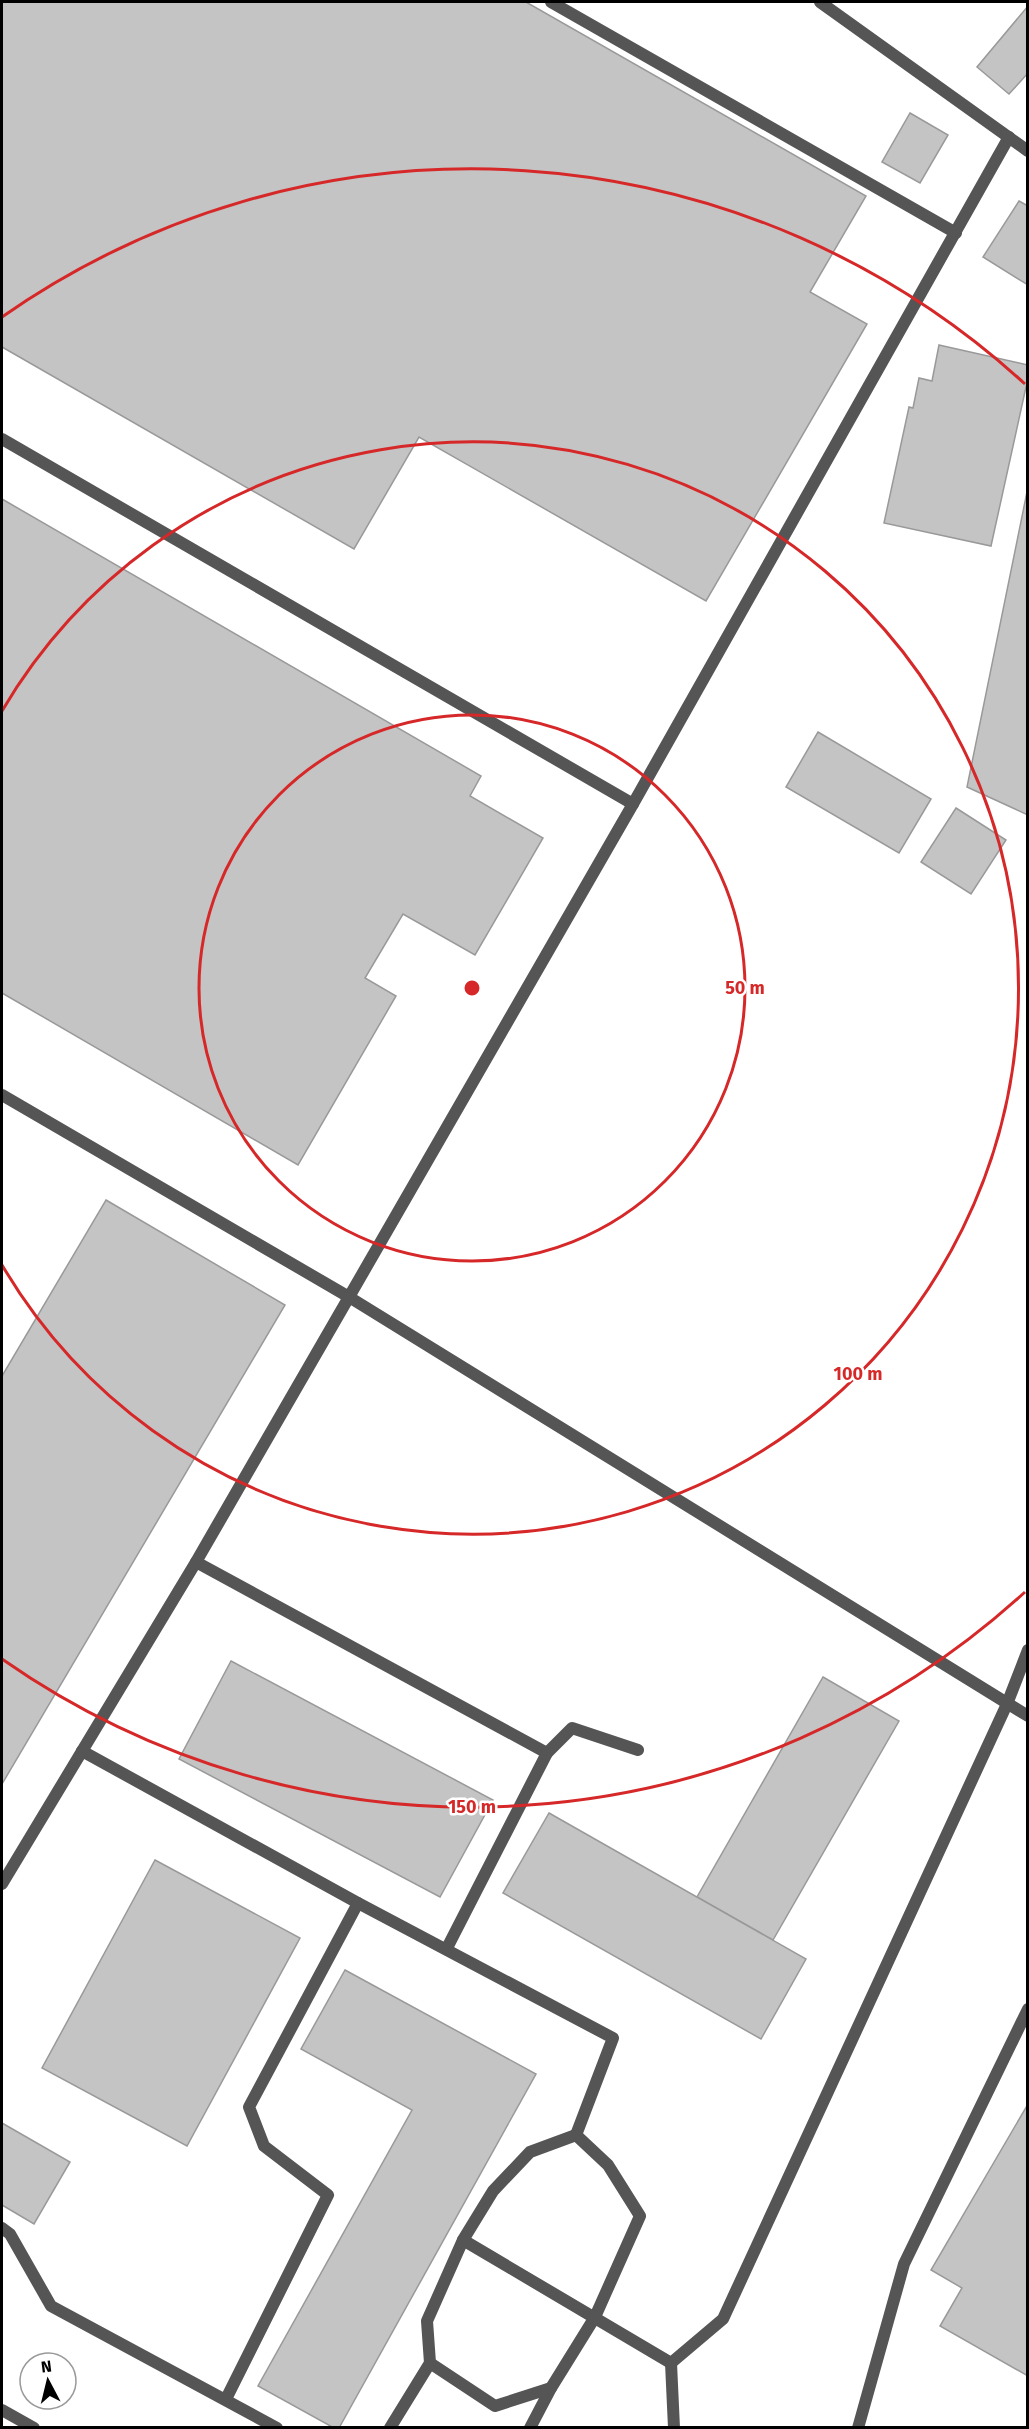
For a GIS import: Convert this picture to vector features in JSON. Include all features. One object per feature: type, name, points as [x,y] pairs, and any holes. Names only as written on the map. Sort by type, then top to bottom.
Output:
[{"type":"street","points":[[551,2],[956,233]]},
{"type":"street","points":[[820,2],[1028,151]]},
{"type":"street","points":[[2,1884],[196,1562],[349,1297],[633,804],[1009,137]]},
{"type":"street","points":[[2,439],[633,804]]},
{"type":"street","points":[[2,1095],[349,1297],[1028,1716]]},
{"type":"street","points":[[196,1562],[548,1753]]},
{"type":"street","points":[[671,2363],[723,2319],[1007,1704],[1028,1650]]},
{"type":"street","points":[[447,1948],[548,1753],[572,1728],[638,1750]]},
{"type":"street","points":[[82,1751],[358,1903],[447,1948],[613,2038],[576,2135],[531,2152],[493,2191],[463,2240],[427,2321],[430,2363],[390,2427]]},
{"type":"street","points":[[226,2399],[328,2195],[264,2145],[249,2107],[358,1903]]},
{"type":"street","points":[[858,2427],[904,2264],[1028,2009]]},
{"type":"street","points":[[530,2427],[595,2317],[640,2216],[608,2165],[576,2135]]},
{"type":"street","points":[[2,2228],[10,2234],[51,2306],[277,2427]]},
{"type":"street","points":[[463,2240],[671,2363]]},
{"type":"street","points":[[430,2363],[495,2406],[551,2388]]},
{"type":"street","points":[[671,2363],[674,2427]]},
{"type":"street","points":[[2,2410],[34,2427]]},
{"type":"building","points":[[2,2],[526,2],[866,196],[810,292],[867,324],[706,601],[419,437],[354,549],[2,347]]},
{"type":"building","points":[[1028,6],[1028,73],[1009,94],[977,67]]},
{"type":"building","points":[[910,113],[948,135],[920,183],[882,162]]},
{"type":"building","points":[[1019,201],[1028,206],[1028,285],[983,257]]},
{"type":"building","points":[[939,345],[1028,365],[1028,378],[991,546],[884,523],[909,407],[913,408],[919,378],[932,381]]},
{"type":"building","points":[[1028,487],[1028,815],[967,787]]},
{"type":"building","points":[[2,499],[481,776],[470,796],[543,838],[475,955],[403,914],[365,978],[396,996],[298,1165],[2,993]]},
{"type":"building","points":[[818,732],[931,799],[899,853],[786,787]]},
{"type":"building","points":[[956,808],[1006,840],[971,894],[921,862]]},
{"type":"building","points":[[106,1200],[285,1305],[2,1784],[2,1376]]},
{"type":"building","points":[[231,1661],[493,1800],[440,1897],[179,1759]]},
{"type":"building","points":[[823,1677],[899,1721],[773,1940],[697,1897]]},
{"type":"building","points":[[549,1813],[806,1959],[761,2039],[503,1893]]},
{"type":"building","points":[[155,1860],[300,1938],[187,2146],[42,2068]]},
{"type":"building","points":[[345,1970],[536,2074],[339,2428],[334,2428],[258,2386],[412,2110],[301,2049]]},
{"type":"building","points":[[1028,2104],[1028,2376],[940,2326],[962,2288],[931,2270]]},
{"type":"building","points":[[2,2123],[70,2162],[34,2224],[2,2205]]}]
